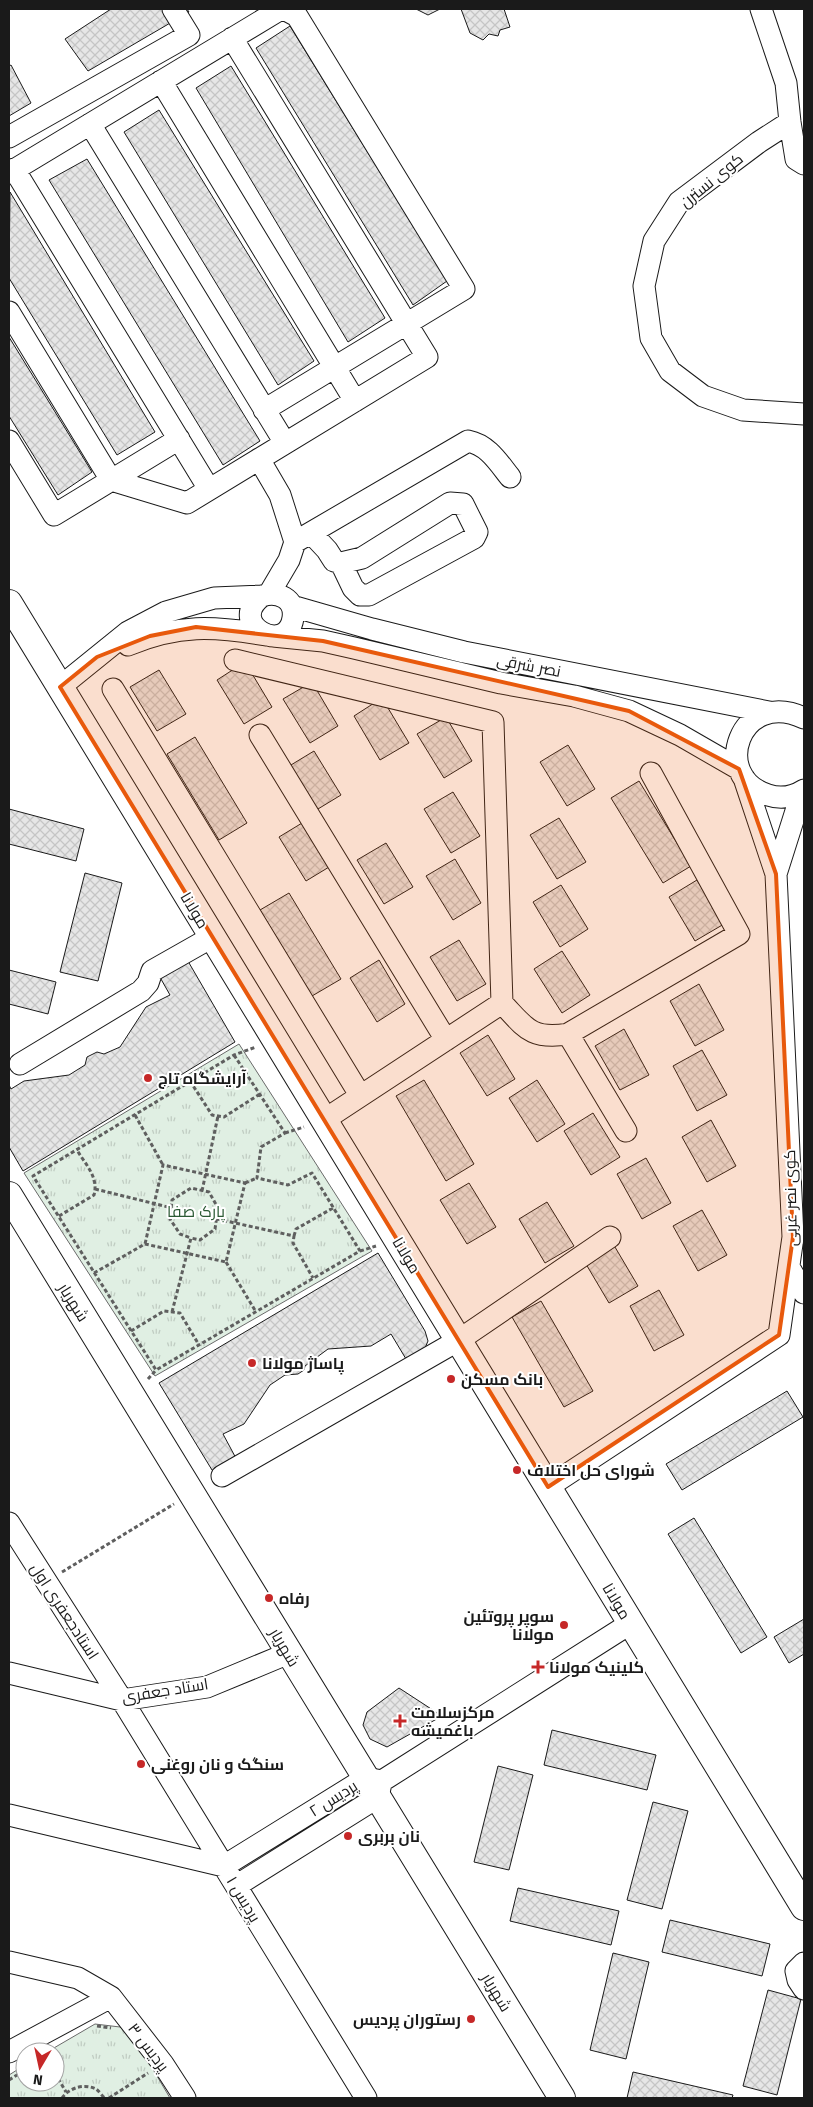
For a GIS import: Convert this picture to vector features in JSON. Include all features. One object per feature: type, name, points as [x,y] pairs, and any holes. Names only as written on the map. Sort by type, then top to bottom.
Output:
[{"type":"main road","name":"مولانا","points":[[9,603],[804,1907]]},
{"type":"main road","name":"شهریار","points":[[9,1196],[289,1653],[375,1785],[562,2098]]},
{"type":"street","points":[[9,136],[189,34],[172,9]]},
{"type":"street","points":[[209,489],[12,171],[282,9],[297,16],[464,289],[264,410]]},
{"type":"street","points":[[761,9],[786,83],[796,159],[804,164]]},
{"type":"street","points":[[9,312],[111,480],[187,503],[427,357],[232,38]]},
{"type":"street","points":[[161,81],[355,401]]},
{"type":"street","name":"کوی نسترن","points":[[790,122],[759,142],[680,202],[654,241],[644,286],[651,338],[670,371],[703,396],[743,410],[804,414]]},
{"type":"street","points":[[90,124],[285,443]]},
{"type":"street","points":[[9,441],[54,514],[178,439]]},
{"type":"street","points":[[278,599],[299,545],[468,441],[478,443],[490,453],[510,478]]},
{"type":"street","points":[[258,459],[280,494],[299,545]]},
{"type":"street","points":[[299,545],[327,550],[334,561],[341,563],[362,558],[450,503],[463,504],[477,532],[474,538],[369,595],[360,595],[352,588],[341,563]]},
{"type":"street","name":"نصر شرقی","points":[[60,687],[128,632],[166,612],[214,598],[278,599],[372,630],[464,652],[769,712],[793,713],[804,718]]},
{"type":"street","points":[[278,599],[294,613],[290,626],[280,635],[270,636],[255,627],[251,613],[256,600],[278,599]]},
{"type":"street","name":"نصر شرقی","points":[[97,657],[150,636],[196,627],[228,628],[338,645],[501,683],[574,696],[629,711],[680,735],[742,774],[748,784],[760,793],[774,797],[789,797],[803,791]]},
{"type":"street","points":[[235,660],[493,722],[502,1002],[530,1032],[550,1037],[568,1034],[738,934],[651,773]]},
{"type":"street","points":[[114,689],[360,1096]]},
{"type":"street","name":"کوی نصر غربی","points":[[548,1487],[779,1335],[793,1237],[795,1060],[776,874],[737,760],[740,736],[757,717],[769,712]]},
{"type":"street","points":[[260,735],[446,1040]]},
{"type":"street","name":"کوی نصر غربی","points":[[776,874],[803,791]]},
{"type":"street","points":[[20,1064],[141,991],[148,983],[152,971],[212,937]]},
{"type":"street","points":[[324,1120],[502,1002]]},
{"type":"street","points":[[568,1034],[626,1131]]},
{"type":"street","points":[[222,1476],[459,1340],[610,1237]]},
{"type":"street","points":[[789,1267],[804,1293]]},
{"type":"street","name":"استادجعفری اول","points":[[9,1523],[122,1700]]},
{"type":"street","name":"پردیس ۲","points":[[224,1866],[375,1785],[631,1623]]},
{"type":"street","name":"استاد جعفری","points":[[9,1673],[122,1700],[207,1686],[289,1653]]},
{"type":"street","name":"پردیس ۱","points":[[122,1700],[366,2098]]},
{"type":"street","points":[[236,1886],[375,1785]]},
{"type":"street","points":[[9,1815],[224,1866]]},
{"type":"street","points":[[9,1962],[78,1978],[111,1998]]},
{"type":"street","points":[[804,1963],[796,1971],[798,1980],[804,1989]]},
{"type":"street","points":[[9,2052],[111,1998]]},
{"type":"street","name":"پردیس ۳","points":[[111,1998],[163,2064],[185,2098]]},
{"type":"path","points":[[163,1165],[245,1183],[257,1178],[288,1185],[312,1173],[360,1251],[156,1370],[33,1176],[234,1055],[286,1133],[261,1147],[257,1178]]},
{"type":"path","points":[[190,1081],[212,1115],[224,1117],[260,1094]]},
{"type":"path","points":[[135,1115],[163,1165],[145,1244]]},
{"type":"path","points":[[202,1190],[218,1116]]},
{"type":"path","points":[[59,1216],[94,1194],[95,1178],[76,1150]]},
{"type":"path","points":[[245,1183],[226,1262],[256,1312]]},
{"type":"path","points":[[191,1188],[202,1190],[209,1192],[218,1208],[215,1229],[200,1240],[180,1234],[170,1219],[172,1200],[191,1188]]},
{"type":"path","points":[[95,1190],[172,1208]]},
{"type":"path","points":[[313,1278],[293,1243],[296,1229],[333,1208]]},
{"type":"path","points":[[217,1219],[294,1236]]},
{"type":"path","points":[[172,1312],[191,1238]]},
{"type":"path","points":[[94,1273],[145,1244],[226,1262]]},
{"type":"path","points":[[131,1331],[164,1311],[180,1313],[199,1346]]},
{"type":"path","points":[[47,1582],[192,1493]]},
{"type":"path","points":[[96,2026],[114,2028]]},
{"type":"path","points":[[145,2066],[153,2079]]},
{"type":"path","points":[[109,2098],[149,2073]]},
{"type":"path","points":[[62,2098],[66,2092],[81,2086],[96,2089],[105,2098]]},
{"type":"highlighted area","points":[[196,627],[323,641],[629,711],[739,769],[776,874],[793,1237],[779,1335],[548,1487],[60,687],[97,657],[150,636]]},
{"type":"green space","name":"پارک صفا","points":[[239,1044],[372,1251],[155,1376],[24,1173]]},
{"type":"green space","points":[[95,2024],[120,2027],[135,2039],[170,2098],[9,2098],[9,2075],[15,2071],[15,2092],[65,2092],[64,2042]]},
{"type":"building","points":[[111,9],[187,9],[189,12],[88,71],[65,39]]},
{"type":"building","points":[[416,9],[440,9],[428,15]]},
{"type":"building","points":[[461,9],[504,9],[510,27],[500,30],[498,36],[489,34],[483,40],[470,33]]},
{"type":"building","points":[[290,26],[447,281],[413,305],[256,48]]},
{"type":"building","points":[[11,65],[31,103],[9,116],[9,66]]},
{"type":"building","points":[[231,66],[385,318],[348,342],[196,88]]},
{"type":"building","points":[[159,110],[314,361],[278,385],[124,132]]},
{"type":"building","points":[[87,159],[260,441],[223,465],[49,180]]},
{"type":"building","points":[[10,192],[155,432],[117,455],[9,278]]},
{"type":"building","points":[[9,337],[92,472],[58,495],[9,416]]},
{"type":"building","points":[[245,662],[272,707],[244,724],[217,680]]},
{"type":"building","points":[[159,670],[186,714],[157,731],[130,687]]},
{"type":"building","points":[[312,682],[338,726],[310,743],[283,699]]},
{"type":"building","points":[[382,698],[409,743],[380,760],[354,716]]},
{"type":"building","points":[[446,717],[472,761],[444,778],[417,734]]},
{"type":"building","points":[[195,737],[247,823],[219,840],[167,754]]},
{"type":"building","points":[[568,745],[595,789],[567,806],[540,762]]},
{"type":"building","points":[[314,751],[341,795],[313,812],[286,768]]},
{"type":"building","points":[[639,781],[691,866],[663,883],[611,798]]},
{"type":"building","points":[[453,792],[480,836],[451,853],[424,809]]},
{"type":"building","points":[[9,809],[84,829],[76,861],[9,844]]},
{"type":"building","points":[[559,818],[586,862],[557,879],[530,835]]},
{"type":"building","points":[[307,820],[334,864],[306,881],[279,837]]},
{"type":"building","points":[[386,843],[413,887],[384,904],[357,860]]},
{"type":"building","points":[[455,859],[481,903],[453,920],[426,876]]},
{"type":"building","points":[[85,873],[122,883],[98,981],[60,972]]},
{"type":"building","points":[[697,880],[724,924],[695,941],[669,897]]},
{"type":"building","points":[[561,885],[588,929],[560,947],[533,902]]},
{"type":"building","points":[[289,893],[341,979],[312,996],[260,910]]},
{"type":"building","points":[[459,940],[486,984],[457,1001],[430,957]]},
{"type":"building","points":[[562,951],[590,995],[562,1013],[534,969]]},
{"type":"building","points":[[185,956],[235,1042],[23,1171],[9,1147],[9,1085],[11,1089],[24,1081],[69,1075],[85,1065],[87,1057],[97,1052],[104,1054],[120,1047],[146,1007],[170,995],[157,972]]},
{"type":"building","points":[[379,960],[405,1004],[377,1022],[350,978]]},
{"type":"building","points":[[9,970],[56,982],[48,1014],[9,1004]]},
{"type":"building","points":[[699,984],[724,1030],[695,1046],[670,1001]]},
{"type":"building","points":[[624,1029],[649,1075],[620,1090],[595,1046]]},
{"type":"building","points":[[488,1035],[515,1079],[487,1096],[460,1053]]},
{"type":"building","points":[[702,1050],[727,1095],[697,1111],[673,1066]]},
{"type":"building","points":[[424,1080],[474,1164],[446,1181],[396,1096]]},
{"type":"building","points":[[537,1080],[565,1124],[537,1142],[509,1098]]},
{"type":"building","points":[[593,1113],[620,1157],[591,1175],[564,1131]]},
{"type":"building","points":[[711,1120],[736,1166],[707,1182],[682,1137]]},
{"type":"building","points":[[646,1158],[671,1203],[642,1219],[617,1174]]},
{"type":"building","points":[[469,1183],[496,1227],[467,1244],[440,1200]]},
{"type":"building","points":[[547,1202],[574,1246],[545,1263],[519,1219]]},
{"type":"building","points":[[702,1210],[727,1255],[698,1271],[673,1226]]},
{"type":"building","points":[[612,1242],[638,1286],[609,1303],[583,1259]]},
{"type":"building","name":"پاساژ مولانا","points":[[378,1253],[425,1331],[428,1341],[425,1348],[406,1359],[391,1334],[371,1346],[328,1349],[305,1366],[304,1370],[298,1374],[285,1375],[270,1385],[244,1424],[223,1434],[238,1462],[218,1472],[212,1470],[159,1383]]},
{"type":"building","points":[[659,1290],[684,1335],[654,1351],[630,1306]]},
{"type":"building","points":[[541,1301],[593,1391],[564,1407],[512,1317]]},
{"type":"building","points":[[787,1391],[803,1417],[682,1490],[666,1464]]},
{"type":"building","points":[[694,1518],[767,1637],[741,1653],[668,1534]]},
{"type":"building","points":[[804,1619],[804,1654],[789,1663],[774,1637]]},
{"type":"building","name":"مرکزسلامت باغمیشه","points":[[399,1688],[442,1716],[387,1747],[370,1739],[363,1725],[367,1712]]},
{"type":"building","points":[[552,1730],[656,1755],[647,1790],[544,1765]]},
{"type":"building","points":[[498,1766],[533,1775],[509,1870],[474,1862]]},
{"type":"building","points":[[653,1802],[688,1811],[662,1909],[627,1900]]},
{"type":"building","points":[[518,1888],[619,1911],[611,1945],[510,1921]]},
{"type":"building","points":[[670,1920],[770,1944],[762,1976],[662,1952]]},
{"type":"building","points":[[613,1953],[649,1962],[626,2059],[590,2050]]},
{"type":"building","points":[[768,1990],[801,1999],[777,2095],[743,2086]]},
{"type":"building","points":[[633,2072],[733,2095],[732,2098],[627,2098]]},
{"type":"place","name":"آرایشگاه تاج","points":[[148,1078]]},
{"type":"place","name":"پاساژ مولانا","points":[[252,1363]]},
{"type":"place","name":"بانک مسکن","points":[[451,1379]]},
{"type":"place","name":"شورای حل اختلاف","points":[[517,1470]]},
{"type":"place","name":"رفاه","points":[[269,1598]]},
{"type":"place","name":"سوپر پروتئین مولانا","points":[[564,1625]]},
{"type":"place","name":"کلینیک مولانا","points":[[538,1667]]},
{"type":"place","name":"مرکزسلامت باغمیشه","points":[[400,1721]]},
{"type":"place","name":"سنگک و نان روغنی","points":[[141,1764]]},
{"type":"place","name":"نان بربری","points":[[348,1836]]},
{"type":"place","name":"رستوران پردیس","points":[[471,2019]]}]
